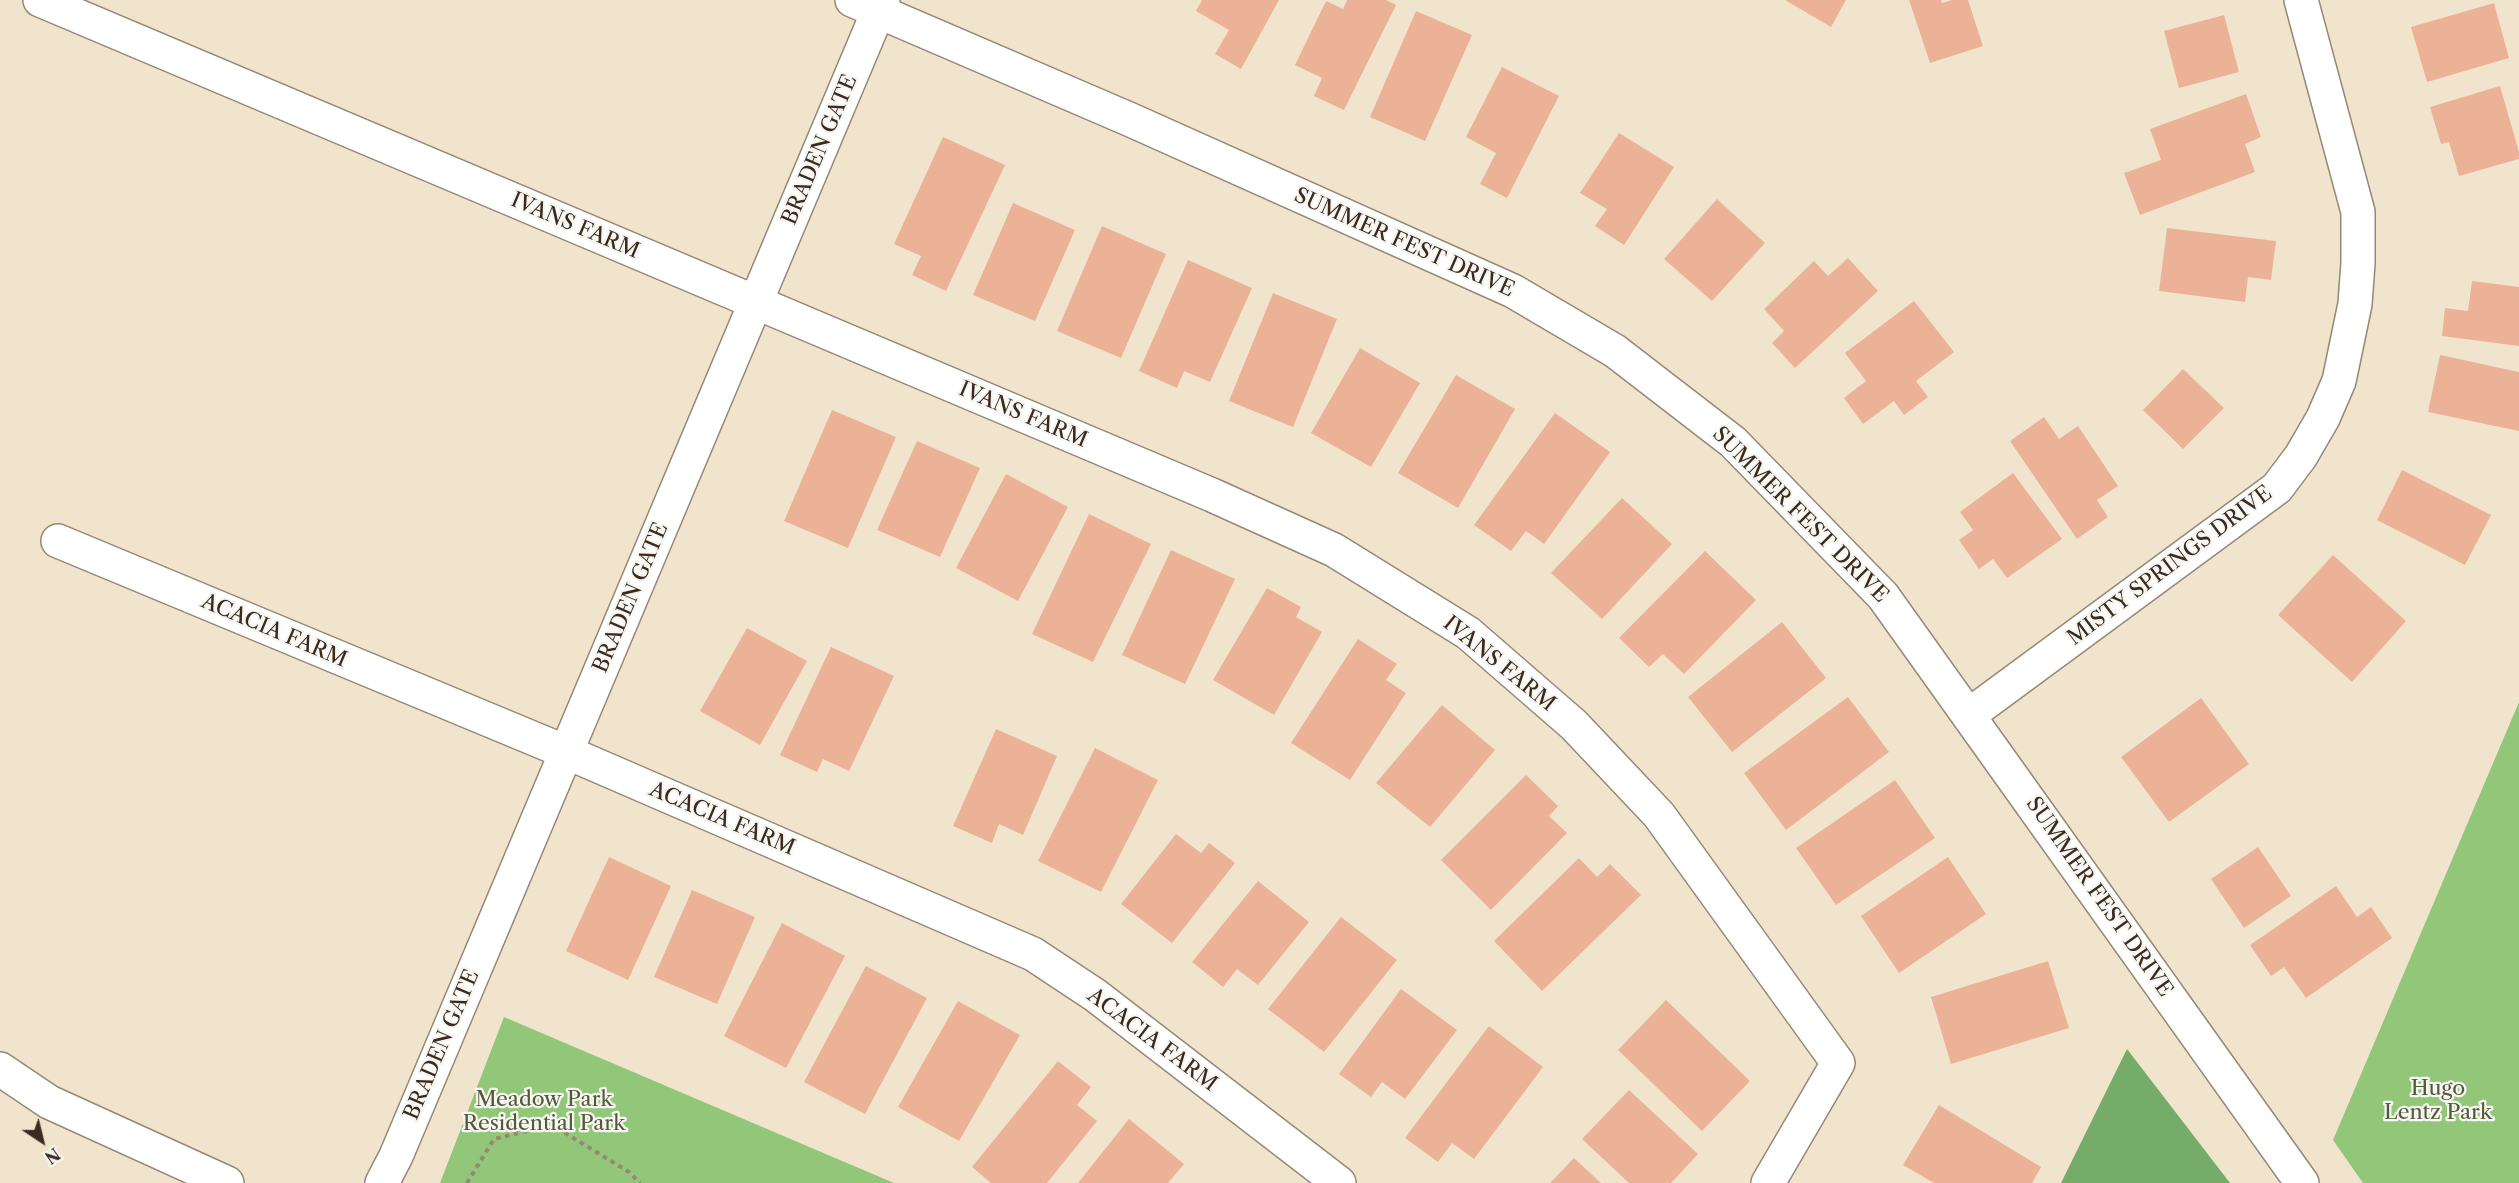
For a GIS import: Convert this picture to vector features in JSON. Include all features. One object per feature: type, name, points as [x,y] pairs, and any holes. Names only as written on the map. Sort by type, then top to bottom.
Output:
[{"type":"street","name":"IVANS FARM","points":[[40,0],[1212,495],[1334,550],[1468,633],[1574,725],[1659,815],[1838,1063],[1768,1183]]},
{"type":"street","name":"MISTY SPRINGS DRIVE","points":[[1969,715],[2277,488],[2301,456],[2323,418],[2339,381],[2355,304],[2358,212],[2301,0]]},
{"type":"street","name":"BRADEN GATE","points":[[382,1183],[756,302],[871,4]]},
{"type":"street","name":"SUMMER FEST DRIVE","points":[[871,4],[1513,291],[1615,351],[1733,442],[1875,587],[1969,715],[2302,1183]]},
{"type":"street","name":"ACACIA FARM","points":[[58,541],[566,752],[1033,954],[1095,995],[1339,1183]]},
{"type":"street","points":[[0,1069],[49,1102],[227,1183]]},
{"type":"path","points":[[467,1183],[494,1139],[552,1125],[640,1183]]},
{"type":"green space","name":"Hugo Lentz Park","points":[[2519,702],[2519,1183],[2363,1183],[2333,1140]]},
{"type":"green space","name":"Meadow Park Residential Park","points":[[504,1017],[894,1183],[440,1183]]},
{"type":"green space","points":[[2127,1049],[2230,1183],[2061,1183]]},
{"type":"building","points":[[1202,0],[1279,0],[1241,69],[1215,54],[1229,30],[1196,11]]},
{"type":"building","points":[[1347,0],[1386,0],[1396,5],[1344,110],[1314,96],[1322,78],[1295,65],[1326,1],[1343,9]]},
{"type":"building","points":[[1785,0],[1846,0],[1831,27]]},
{"type":"building","points":[[1909,0],[1941,0],[1942,3],[1952,0],[1968,0],[1983,46],[1930,63]]},
{"type":"building","points":[[2494,3],[2509,58],[2427,82],[2411,27]]},
{"type":"building","points":[[1416,11],[1472,35],[1425,141],[1370,117]]},
{"type":"building","points":[[2224,15],[2239,72],[2179,88],[2164,31]]},
{"type":"building","points":[[1502,67],[1559,96],[1507,198],[1480,184],[1496,153],[1466,137]]},
{"type":"building","points":[[2500,86],[2519,159],[2459,176],[2449,142],[2441,144],[2430,107]]},
{"type":"building","points":[[2246,94],[2261,137],[2245,144],[2255,172],[2140,215],[2124,173],[2161,160],[2150,129]]},
{"type":"building","points":[[1619,133],[1674,167],[1624,245],[1595,226],[1607,209],[1580,193]]},
{"type":"building","points":[[943,137],[1005,165],[946,291],[912,275],[921,256],[894,244]]},
{"type":"building","points":[[1717,199],[1765,243],[1712,301],[1664,259]]},
{"type":"building","points":[[1013,203],[1075,230],[1035,321],[973,295]]},
{"type":"building","points":[[1102,226],[1166,254],[1121,358],[1057,331]]},
{"type":"building","points":[[2167,228],[2276,241],[2271,280],[2248,277],[2245,302],[2159,291]]},
{"type":"building","points":[[1848,258],[1878,291],[1795,368],[1772,343],[1784,331],[1764,309],[1814,261],[1828,276]]},
{"type":"building","points":[[1188,260],[1252,288],[1210,382],[1184,371],[1177,388],[1139,371]]},
{"type":"building","points":[[2472,281],[2519,287],[2519,346],[2442,336],[2445,308],[2468,311]]},
{"type":"building","points":[[1273,293],[1337,319],[1293,427],[1229,401]]},
{"type":"building","points":[[1914,301],[1954,352],[1916,381],[1928,397],[1904,415],[1894,401],[1863,424],[1844,398],[1866,381],[1845,353]]},
{"type":"building","points":[[1360,348],[1420,383],[1371,467],[1311,433]]},
{"type":"building","points":[[2440,355],[2519,372],[2519,431],[2428,412]]},
{"type":"building","points":[[2183,369],[2224,408],[2183,449],[2143,410]]},
{"type":"building","points":[[1456,375],[1515,409],[1458,508],[1398,473]]},
{"type":"building","points":[[832,410],[896,437],[848,548],[784,521]]},
{"type":"building","points":[[1555,413],[1610,452],[1544,544],[1526,531],[1511,551],[1474,525]]},
{"type":"building","points":[[2044,417],[2059,439],[2078,426],[2118,486],[2097,500],[2108,517],[2077,539],[2010,441]]},
{"type":"building","points":[[917,441],[980,468],[940,557],[877,530]]},
{"type":"building","points":[[2402,470],[2491,515],[2465,565],[2377,520]]},
{"type":"building","points":[[2013,473],[2062,539],[2007,578],[1993,559],[1979,569],[1959,540],[1973,530],[1960,512]]},
{"type":"building","points":[[1006,474],[1068,507],[1018,601],[956,568]]},
{"type":"building","points":[[1622,498],[1672,544],[1602,619],[1551,573]]},
{"type":"building","points":[[1089,514],[1151,544],[1093,662],[1032,634]]},
{"type":"building","points":[[1171,550],[1235,579],[1185,684],[1122,655]]},
{"type":"building","points":[[1705,551],[1756,600],[1684,674],[1663,654],[1649,667],[1619,638]]},
{"type":"building","points":[[2333,555],[2406,621],[2352,682],[2278,615]]},
{"type":"building","points":[[1267,588],[1301,607],[1296,617],[1322,632],[1274,715],[1213,680]]},
{"type":"building","points":[[1782,622],[1826,678],[1732,752],[1688,697]]},
{"type":"building","points":[[747,628],[807,661],[760,745],[700,711]]},
{"type":"building","points":[[1358,639],[1397,664],[1386,680],[1406,693],[1350,780],[1291,743]]},
{"type":"building","points":[[831,647],[894,676],[849,771],[823,759],[817,772],[780,755]]},
{"type":"building","points":[[1848,697],[1889,752],[1786,830],[1744,773]]},
{"type":"building","points":[[2201,698],[2249,764],[2169,822],[2121,757]]},
{"type":"building","points":[[1442,705],[1495,750],[1430,827],[1376,783]]},
{"type":"building","points":[[996,729],[1057,756],[1023,835],[999,824],[992,843],[953,826]]},
{"type":"building","points":[[1095,748],[1158,780],[1101,892],[1038,861]]},
{"type":"building","points":[[1526,775],[1558,806],[1549,816],[1567,833],[1491,910],[1441,860]]},
{"type":"building","points":[[1895,780],[1935,838],[1836,905],[1796,848]]},
{"type":"building","points":[[1176,834],[1201,853],[1209,843],[1235,863],[1172,943],[1121,904]]},
{"type":"building","points":[[2258,847],[2291,896],[2244,928],[2211,879]]},
{"type":"building","points":[[609,857],[671,886],[628,980],[566,951]]},
{"type":"building","points":[[1948,857],[1986,914],[1899,973],[1861,916]]},
{"type":"building","points":[[1579,858],[1597,877],[1610,864],[1641,895],[1542,991],[1494,941]]},
{"type":"building","points":[[1258,881],[1309,922],[1258,985],[1237,969],[1223,987],[1192,962]]},
{"type":"building","points":[[2336,886],[2357,917],[2371,907],[2392,938],[2306,998],[2284,967],[2271,976],[2250,945]]},
{"type":"building","points":[[692,890],[755,917],[717,1004],[654,977]]},
{"type":"building","points":[[1341,917],[1397,960],[1324,1052],[1268,1009]]},
{"type":"building","points":[[782,923],[845,956],[786,1068],[724,1036]]},
{"type":"building","points":[[2048,961],[2069,1028],[1951,1064],[1931,997]]},
{"type":"building","points":[[866,966],[927,998],[865,1114],[804,1082]]},
{"type":"building","points":[[1401,989],[1457,1030],[1405,1099],[1382,1082],[1371,1097],[1339,1074]]},
{"type":"building","points":[[1666,1000],[1750,1081],[1702,1131],[1618,1050]]},
{"type":"building","points":[[958,1001],[1020,1035],[959,1141],[898,1107]]},
{"type":"building","points":[[1489,1026],[1543,1067],[1474,1159],[1452,1143],[1438,1162],[1405,1138]]},
{"type":"building","points":[[1058,1061],[1091,1087],[1077,1105],[1097,1121],[1047,1183],[991,1183],[972,1167]]},
{"type":"building","points":[[1629,1090],[1698,1154],[1671,1183],[1629,1183],[1582,1139]]},
{"type":"building","points":[[1939,1105],[2041,1167],[2032,1183],[1934,1183],[1903,1165]]},
{"type":"building","points":[[1129,1119],[1184,1164],[1168,1183],[1078,1183]]},
{"type":"building","points":[[1574,1158],[1601,1183],[1550,1183]]}]
